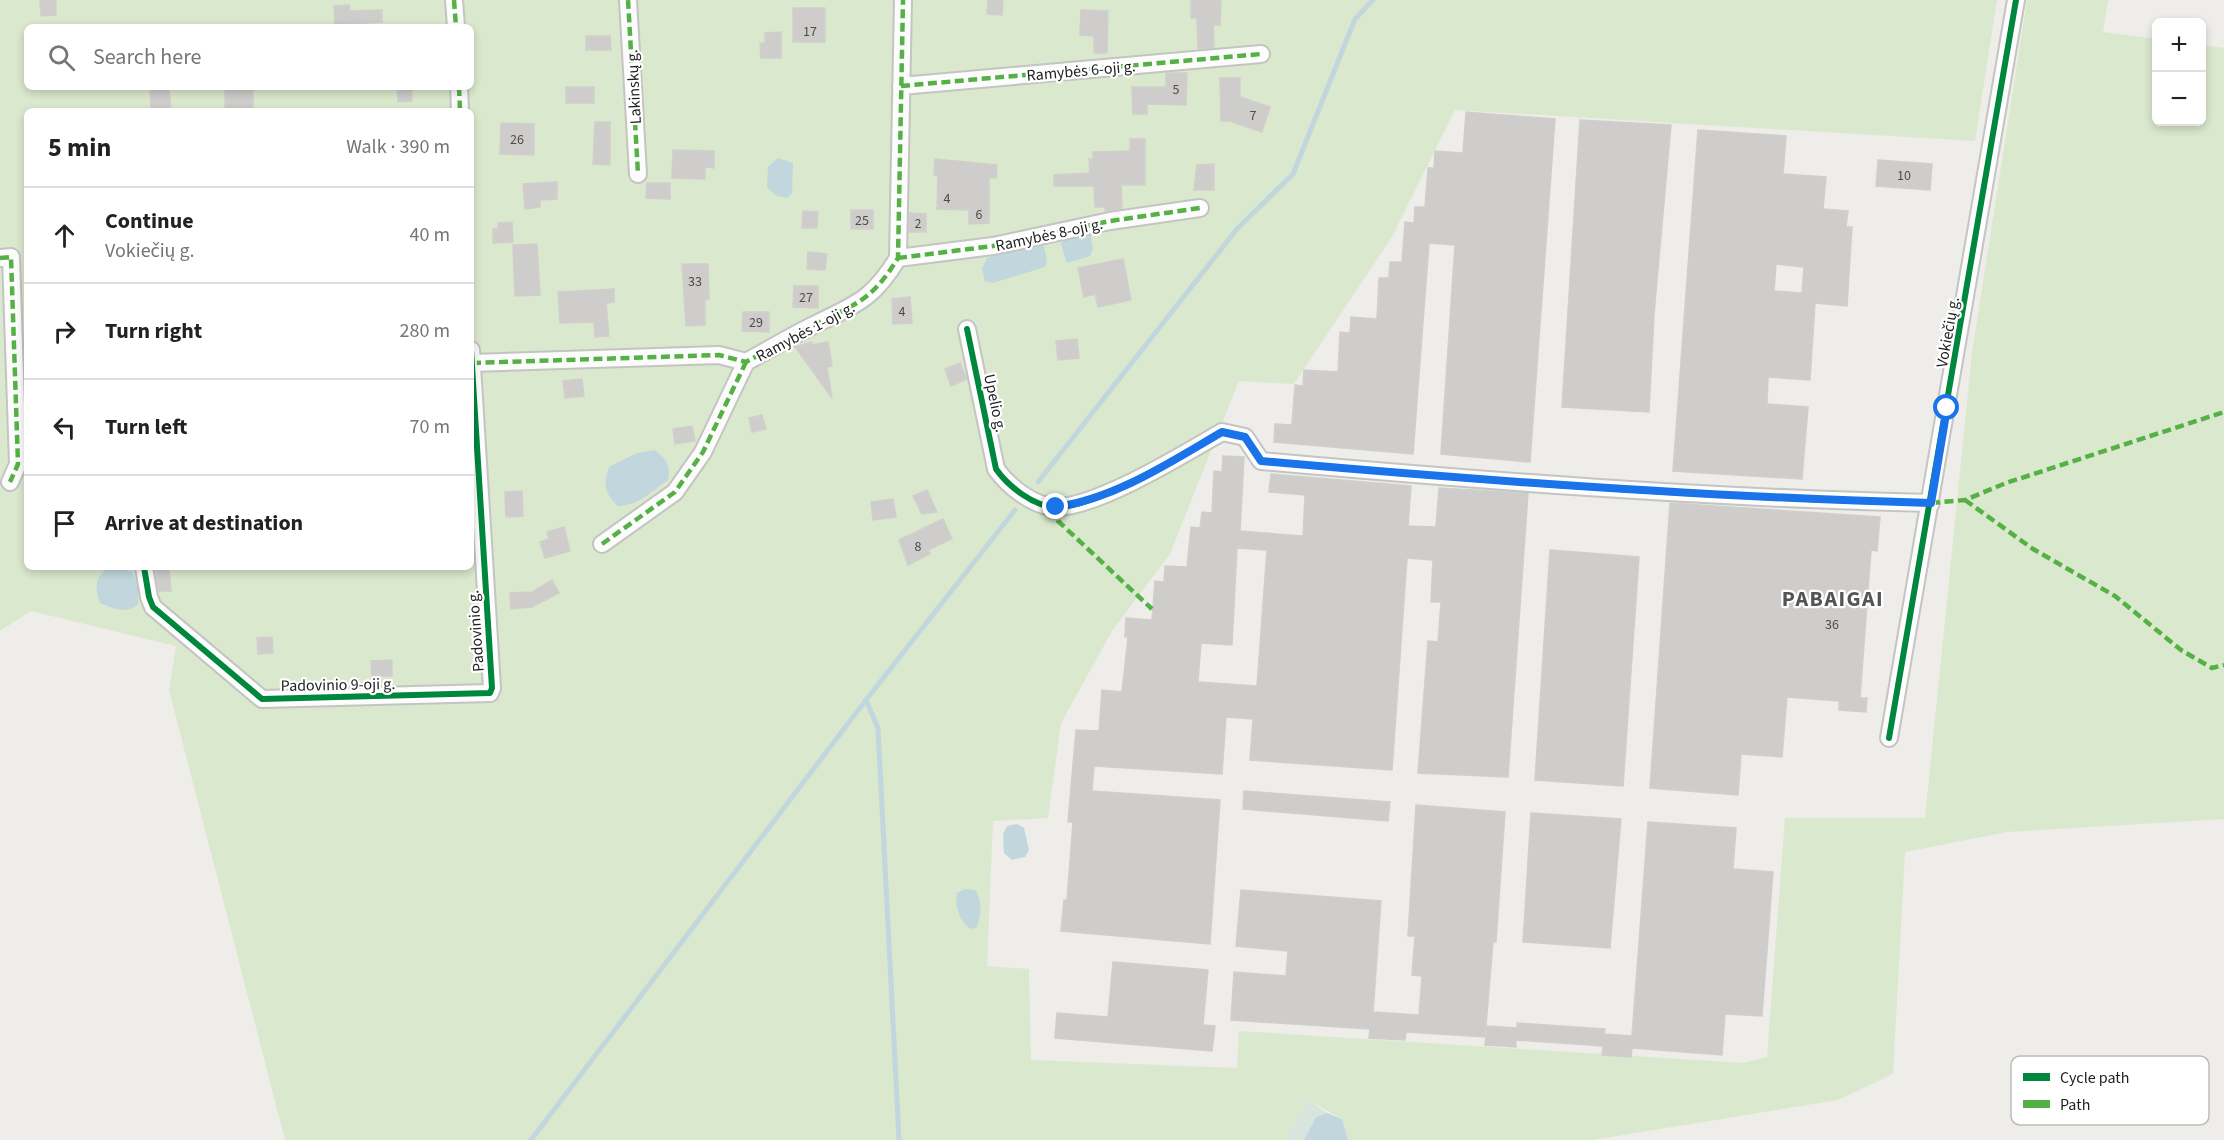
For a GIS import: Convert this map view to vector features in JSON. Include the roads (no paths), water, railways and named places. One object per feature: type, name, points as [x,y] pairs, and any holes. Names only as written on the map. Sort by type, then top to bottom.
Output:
[{"type":"street","points":[[454,0],[456,24]]},
{"type":"street","name":"Lakinskų g.","points":[[628,0],[638,174]]},
{"type":"street","points":[[898,258],[903,0]]},
{"type":"street","name":"Vokiečių g.","points":[[1889,738],[2016,0]]},
{"type":"street","name":"Ramybės 6-oji g.","points":[[901,86],[1261,54]]},
{"type":"street","points":[[459,90],[460,108]]},
{"type":"street","name":"Ramybės 8-oji g.","points":[[898,258],[993,246],[1110,221],[1200,208]]},
{"type":"street","points":[[0,258],[11,257],[18,464],[10,482]]},
{"type":"street","name":"Ramybės 1-oji g.","points":[[474,363],[719,355],[746,362],[813,325],[856,306],[884,281],[898,258]]},
{"type":"street","name":"Upelio g.","points":[[967,329],[996,469],[1004,481],[1039,504],[1056,507],[1074,505],[1110,491],[1222,432],[1245,437],[1261,461],[1441,477],[1776,499],[1931,503]]},
{"type":"street","points":[[602,544],[675,492],[703,452],[746,362]]},
{"type":"street","name":"Padovinio g.","points":[[474,452],[475,497],[492,688],[490,693]]},
{"type":"street","name":"Padovinio 9-oji g.","points":[[144,570],[153,608],[262,699],[490,693]]},
{"type":"water","points":[[778,158],[793,163],[792,193],[787,198],[777,196],[767,187],[768,167]]},
{"type":"water","points":[[1090,232],[1093,249],[1090,256],[1067,263],[1061,244],[1065,238]]},
{"type":"water","points":[[1033,245],[1044,246],[1047,261],[1045,267],[993,283],[985,281],[982,268],[987,258]]},
{"type":"water","points":[[655,450],[667,463],[668,480],[638,501],[618,506],[606,488],[609,467],[637,453]]},
{"type":"water","points":[[105,570],[132,572],[139,586],[138,604],[124,610],[100,603],[97,589],[99,577]]},
{"type":"water","points":[[1017,824],[1024,828],[1029,850],[1025,857],[1012,860],[1004,853],[1003,834],[1007,826]]},
{"type":"water","points":[[965,889],[975,890],[980,903],[977,927],[971,929],[961,918],[956,903],[957,893]]},
{"type":"water","points":[[1327,1113],[1342,1119],[1348,1140],[1304,1140],[1316,1117]]},
{"type":"waterway","points":[[1038,482],[1237,229],[1293,174],[1355,19],[1373,0]]},
{"type":"waterway","points":[[531,1140],[866,700],[1015,510]]},
{"type":"waterway","points":[[866,700],[878,728],[899,1140]]},
{"type":"district","name":"PABAIGAI","points":[[1833,598]]}]
